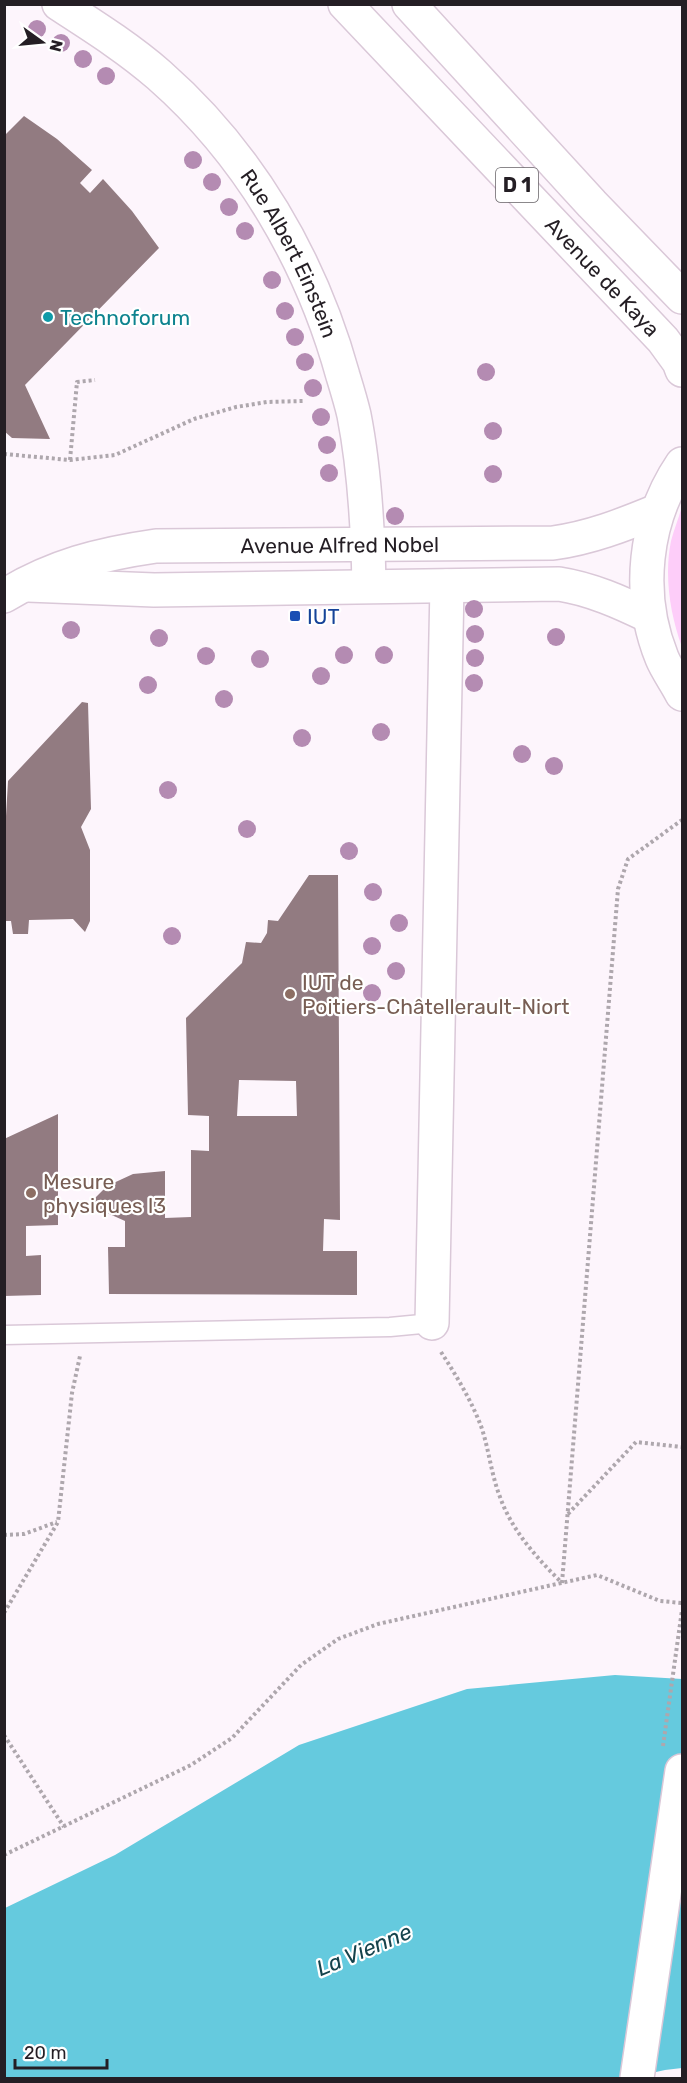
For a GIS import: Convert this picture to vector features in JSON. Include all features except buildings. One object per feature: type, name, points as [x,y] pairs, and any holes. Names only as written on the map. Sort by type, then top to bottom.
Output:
[{"type":"street","name":"Rue Albert Einstein","points":[[59,4],[103,32],[158,74],[213,128],[262,192],[300,260],[332,334],[354,414],[364,486],[369,586]]},
{"type":"street","name":"Avenue de Kaya","points":[[345,4],[663,340],[682,370]]},
{"type":"street","name":"Avenue de Kaya","points":[[409,4],[592,204],[682,297]]},
{"type":"street","points":[[682,464],[657,511],[646,563],[649,616],[662,659],[682,694]]},
{"type":"street","name":"Avenue Alfred Nobel","points":[[11,584],[110,553],[156,546],[553,543],[598,534],[657,511]]},
{"type":"street","name":"Avenue Alfred Nobel","points":[[11,584],[154,590],[559,584],[580,587],[600,594],[649,616]]},
{"type":"street","points":[[432,1323],[447,586]]},
{"type":"street","points":[[637,2079],[682,1771]]},
{"type":"lane","points":[[4,1335],[390,1327],[432,1323]]},
{"type":"path","points":[[70,460],[77,382],[94,380]]},
{"type":"path","points":[[4,454],[70,460],[115,455],[194,419],[236,407],[303,400]]},
{"type":"path","points":[[562,1583],[618,889],[628,859],[682,820]]},
{"type":"path","points":[[432,1323],[436,1343],[481,1426],[500,1498],[512,1523],[526,1543],[562,1583]]},
{"type":"path","points":[[4,1613],[58,1522],[72,1393],[84,1334]]},
{"type":"path","points":[[567,1515],[636,1442],[682,1447]]},
{"type":"path","points":[[4,1535],[24,1534],[58,1522]]},
{"type":"path","points":[[4,1855],[191,1765],[232,1738],[301,1665],[338,1639],[378,1624],[597,1575],[660,1601],[682,1603]]},
{"type":"path","points":[[4,1735],[64,1827]]},
{"type":"shaded area","points":[[682,506],[682,647],[671,608],[668,568],[671,541]]},
{"type":"water","name":"La Vienne","points":[[615,1675],[682,1679],[682,2068],[629,2078],[5,2078],[5,1908],[115,1855],[299,1745],[467,1689]]},
{"type":"place","name":"Technoforum","points":[[48,317]]},
{"type":"place","name":"IUT","points":[[295,616]]},
{"type":"place","name":"IUT de Poitiers-Châtellerault-Niort","points":[[290,994]]},
{"type":"place","name":"Mesure physiques I3","points":[[31,1193]]}]
